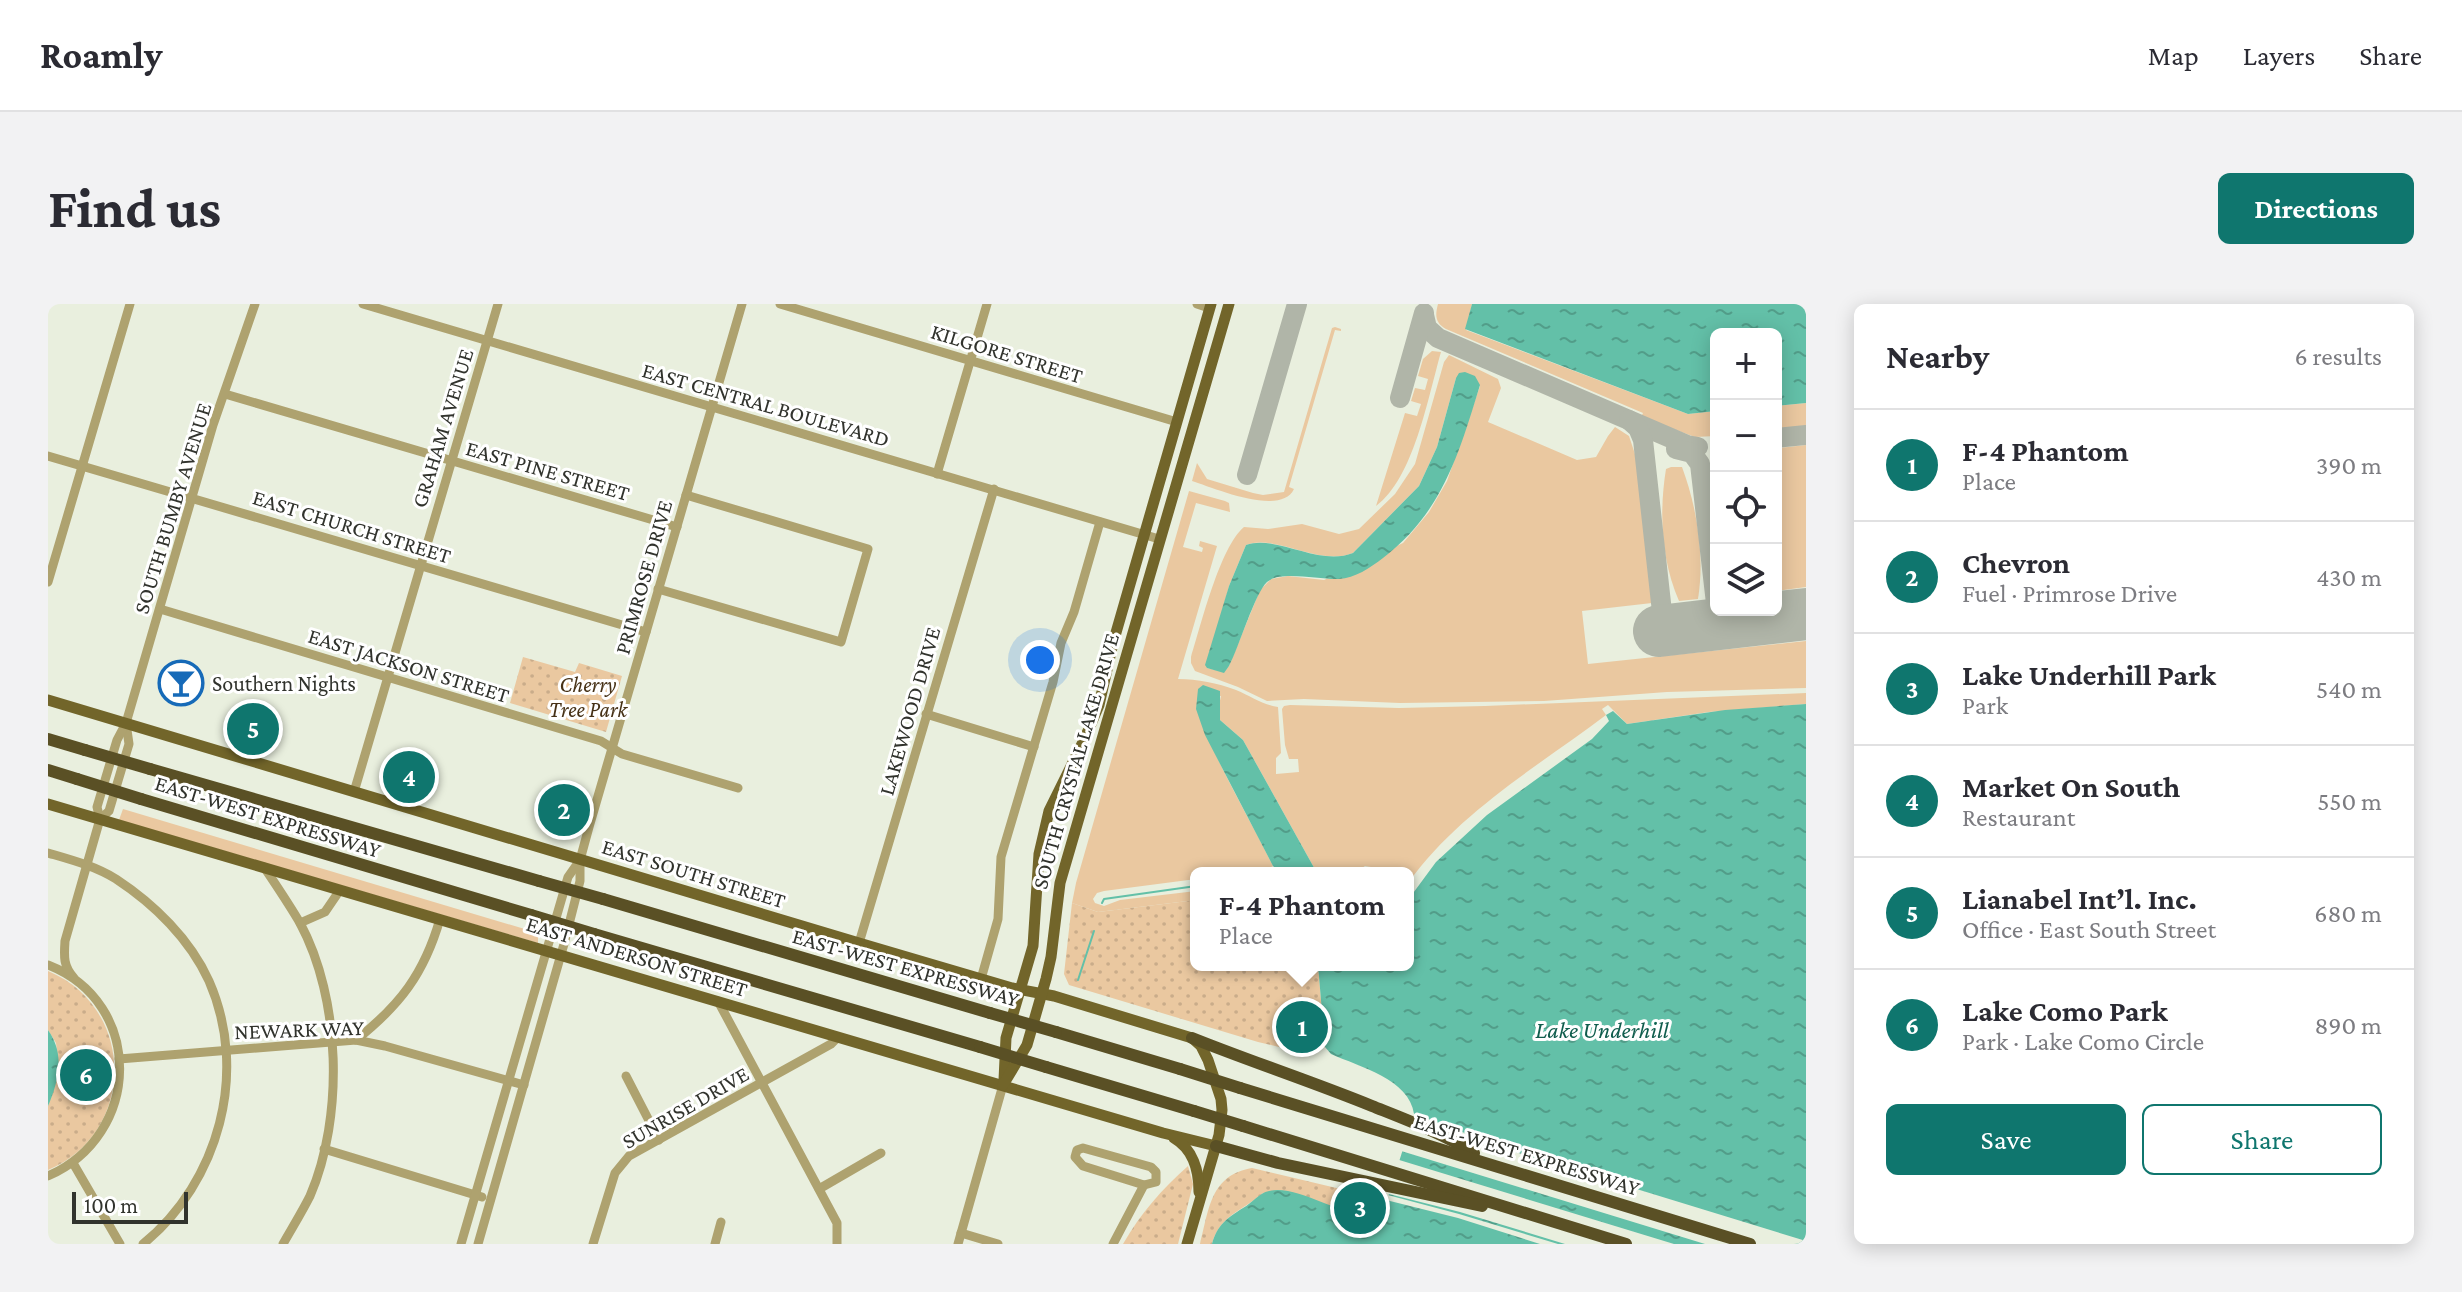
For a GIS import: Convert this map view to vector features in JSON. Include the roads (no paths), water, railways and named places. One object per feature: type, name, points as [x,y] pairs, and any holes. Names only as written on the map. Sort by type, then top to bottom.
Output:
[{"type":"highway","name":"EAST-WEST EXPRESSWAY","points":[[48,739],[1056,1032],[1750,1244]]},
{"type":"highway","name":"EAST-WEST EXPRESSWAY","points":[[48,770],[1194,1111],[1626,1244]]},
{"type":"highway","points":[[1192,1038],[1399,1117],[1449,1138],[1490,1163]]},
{"type":"highway","points":[[1216,1146],[1380,1186],[1550,1220]]},
{"type":"main road","name":"SOUTH CRYSTAL LAKE DRIVE","points":[[1003,1085],[1027,1045],[1051,957],[1060,883],[1229,304]]},
{"type":"main road","name":"SOUTH CRYSTAL LAKE DRIVE","points":[[1003,1085],[1006,1038],[1033,946],[1038,864],[1049,811],[1099,705],[1113,643],[1210,306]]},
{"type":"main road","name":"EAST SOUTH STREET","points":[[48,700],[859,943],[1192,1038]]},
{"type":"main road","name":"EAST ANDERSON STREET","points":[[48,804],[1163,1133],[1216,1146]]},
{"type":"main road","points":[[1187,1244],[1221,1123],[1221,1099],[1203,1049],[1192,1038]]},
{"type":"main road","points":[[1163,1133],[1189,1151],[1199,1180],[1198,1201]]},
{"type":"street","points":[[48,582],[130,304]]},
{"type":"street","name":"SOUTH BUMBY AVENUE","points":[[48,963],[58,954],[65,941],[100,819],[109,811],[129,744],[126,723],[213,425],[255,304]]},
{"type":"street","name":"EAST CENTRAL BOULEVARD","points":[[363,304],[1159,539]]},
{"type":"street","name":"GRAHAM AVENUE","points":[[354,792],[498,304]]},
{"type":"street","name":"PRIMROSE DRIVE","points":[[478,1244],[561,954],[580,881],[580,860],[742,304]]},
{"type":"street","name":"KILGORE STREET","points":[[780,304],[1177,422]]},
{"type":"street","points":[[937,474],[987,304]]},
{"type":"street","points":[[1197,304],[1210,306]]},
{"type":"street","name":"EAST PINE STREET","points":[[225,394],[677,527]]},
{"type":"street","name":"EAST CHURCH STREET","points":[[48,456],[646,632]]},
{"type":"street","name":"LAKEWOOD DRIVE","points":[[859,943],[994,489]]},
{"type":"street","points":[[658,589],[841,642],[868,549],[686,495]]},
{"type":"street","points":[[981,979],[998,919],[1001,857],[1053,682],[1061,643],[1074,612],[1100,522]]},
{"type":"street","name":"EAST JACKSON STREET","points":[[160,609],[601,741],[622,754],[738,788]]},
{"type":"street","points":[[926,714],[1034,747]]},
{"type":"street","points":[[48,853],[87,865],[116,879],[143,899],[185,940],[217,1003],[226,1049],[224,1110],[211,1153],[182,1204],[143,1244]]},
{"type":"street","name":"PRIMROSE DRIVE","points":[[461,1244],[568,877],[580,860]]},
{"type":"street","points":[[264,867],[300,923],[321,978],[334,1041],[333,1089],[324,1149],[310,1195],[283,1244]]},
{"type":"street","points":[[300,923],[325,912],[340,890]]},
{"type":"street","points":[[356,1040],[381,1020],[417,978],[440,919]]},
{"type":"street","name":"SOUTH BUMBY AVENUE","points":[[65,941],[64,960],[74,978]]},
{"type":"street","points":[[48,963],[74,978],[92,995],[105,1013],[115,1036],[119,1059],[118,1091],[110,1117],[93,1145],[73,1163],[48,1176]]},
{"type":"street","points":[[718,1001],[837,1223],[837,1244]]},
{"type":"street","name":"SUNRISE DRIVE","points":[[593,1244],[615,1173],[629,1156],[831,1044],[838,1037]]},
{"type":"street","name":"NEWARK WAY","points":[[119,1059],[356,1040],[524,1085]]},
{"type":"street","points":[[626,1076],[659,1140]]},
{"type":"street","name":"SOUTH CRYSTAL LAKE DRIVE","points":[[958,1244],[1003,1085]]},
{"type":"street","points":[[324,1149],[490,1199]]},
{"type":"street","points":[[1113,1244],[1144,1185],[1156,1182],[1156,1172],[1151,1167],[1091,1149],[1077,1150],[1075,1157],[1083,1166],[1144,1185]]},
{"type":"street","points":[[819,1189],[881,1153]]},
{"type":"street","points":[[73,1163],[120,1244]]},
{"type":"street","points":[[715,1244],[721,1222]]},
{"type":"street","points":[[961,1233],[998,1244]]},
{"type":"water","points":[[1472,304],[1806,304],[1806,403],[1782,405],[1782,328],[1710,328],[1710,412],[1688,414],[1465,329]]},
{"type":"water","points":[[1459,373],[1475,376],[1480,385],[1456,458],[1420,522],[1383,558],[1357,575],[1339,579],[1281,577],[1267,582],[1257,597],[1229,666],[1224,673],[1207,668],[1205,665],[1229,586],[1246,545],[1271,544],[1326,556],[1353,553],[1419,486],[1437,447],[1456,378]]},
{"type":"water","points":[[1203,685],[1220,691],[1220,720],[1243,740],[1314,867],[1273,866],[1205,735],[1196,709],[1198,689]]},
{"type":"water","name":"Lake Underhill","points":[[1806,704],[1806,1244],[1212,1244],[1227,1219],[1269,1191],[1294,1192],[1364,1214],[1377,1213],[1387,1200],[1414,1114],[1410,1102],[1393,1083],[1369,1069],[1331,1054],[1325,1047],[1319,971],[1414,971],[1414,892],[1436,862],[1487,815],[1592,739],[1609,721],[1606,715],[1613,711],[1627,724],[1725,710]]},
{"type":"water","points":[[48,1030],[57,1048],[58,1067],[48,1106]]},
{"type":"waterway","points":[[1102,903],[1104,899],[1190,887]]},
{"type":"waterway","points":[[1078,980],[1094,931]]},
{"type":"place","name":"Southern Nights","points":[[181,683]]},
{"type":"place","name":"Lianabel Int’l. Inc.","points":[[253,729]]},
{"type":"place","name":"Market On South","points":[[409,777]]},
{"type":"place","name":"Chevron","points":[[564,810]]},
{"type":"place","name":"F-4 Phantom","points":[[1302,1027]]},
{"type":"place","name":"Lake Como Park","points":[[86,1075]]},
{"type":"place","name":"Lake Underhill Park","points":[[1360,1208]]},
{"type":"park label","name":"Cherry Tree Park","points":[[588,696]]}]
